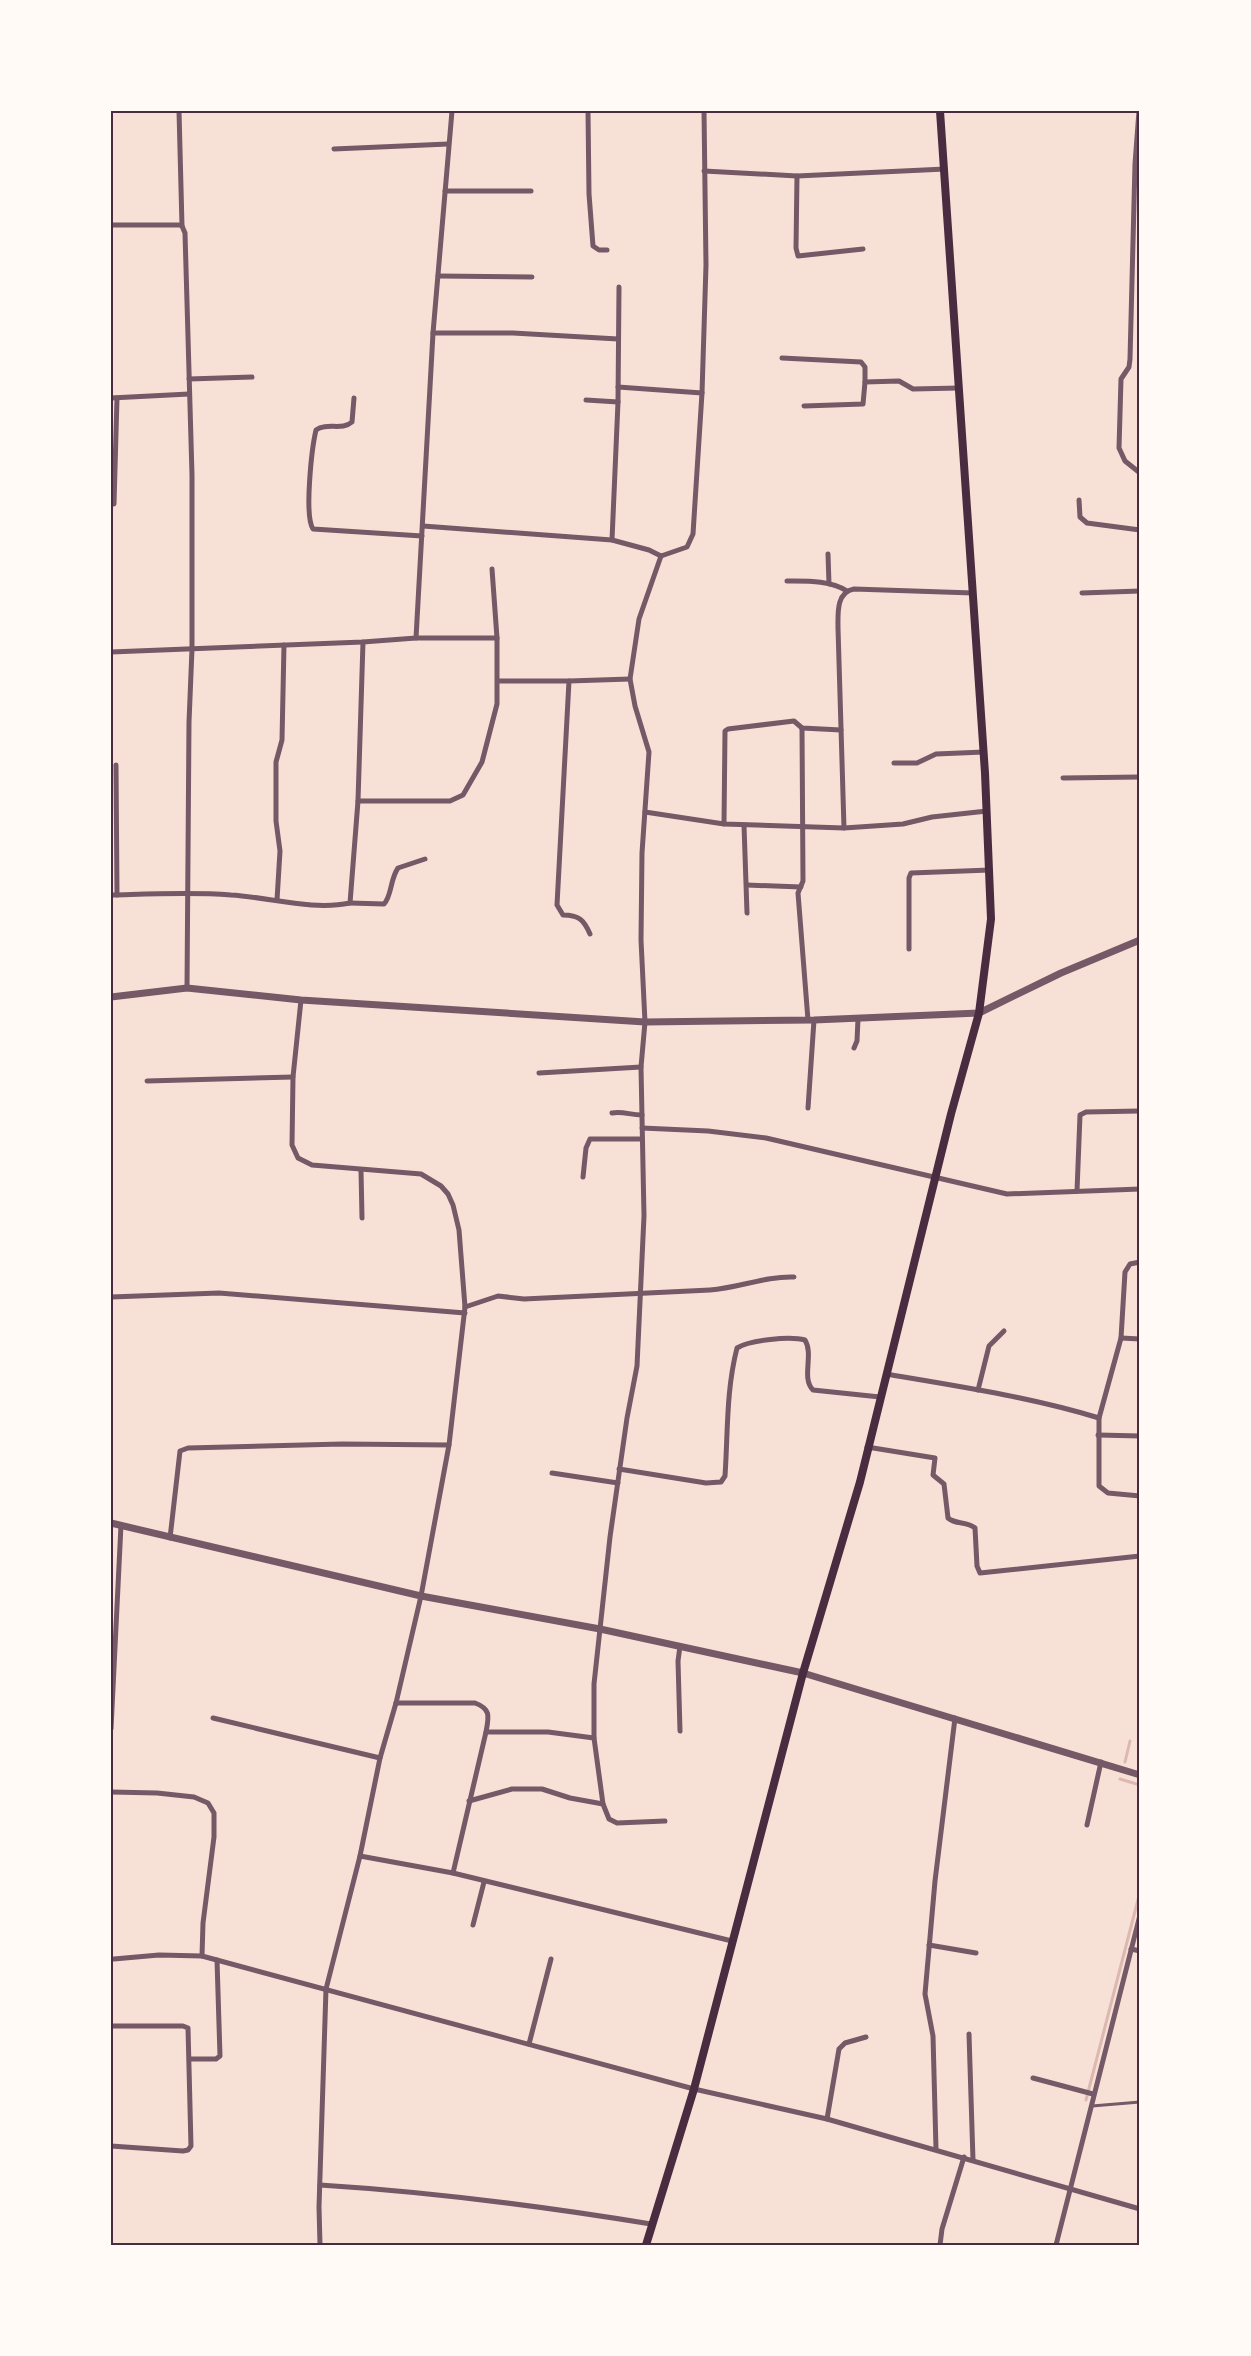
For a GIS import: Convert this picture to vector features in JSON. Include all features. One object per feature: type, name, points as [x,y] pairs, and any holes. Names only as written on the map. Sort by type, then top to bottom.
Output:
[{"type":"main road","points":[[646,2245],[694,2089],[802,1673],[856,1493],[935,1177],[979,1013],[990,936],[990,870],[984,752],[940,111]]},
{"type":"street","points":[[179,111],[189,378],[192,649],[189,722],[187,988]]},
{"type":"street","points":[[416,638],[433,333],[452,111]]},
{"type":"street","points":[[588,111],[592,240],[595,249],[607,250]]},
{"type":"street","points":[[423,526],[612,540],[650,550],[661,556],[682,550],[692,540],[702,393],[706,265],[704,111]]},
{"type":"street","points":[[1139,111],[1135,164],[1137,211],[1130,364],[1121,379],[1119,448],[1125,461],[1140,473]]},
{"type":"street","points":[[334,149],[448,144]]},
{"type":"street","points":[[704,171],[797,176],[945,169]]},
{"type":"street","points":[[797,176],[796,248],[798,256],[863,249]]},
{"type":"street","points":[[446,191],[531,191]]},
{"type":"street","points":[[111,225],[182,226]]},
{"type":"street","points":[[438,276],[532,277]]},
{"type":"street","points":[[612,540],[618,402],[619,287]]},
{"type":"street","points":[[433,333],[513,333],[618,339]]},
{"type":"street","points":[[782,358],[861,362],[865,367],[866,382],[863,404],[804,406]]},
{"type":"street","points":[[189,378],[252,377]]},
{"type":"street","points":[[866,382],[899,381],[913,389],[959,388]]},
{"type":"street","points":[[618,387],[702,393]]},
{"type":"street","points":[[114,504],[114,398],[189,394]]},
{"type":"street","points":[[354,398],[350,425],[321,426],[316,430],[308,513],[310,526],[325,531],[351,530],[422,536]]},
{"type":"street","points":[[586,399],[618,402]]},
{"type":"street","points":[[1079,500],[1080,517],[1087,523],[1140,530]]},
{"type":"street","points":[[828,554],[829,584]]},
{"type":"street","points":[[661,556],[639,619],[630,679],[635,706],[649,752],[641,940],[645,1022],[641,1067],[644,1216],[637,1366],[619,1469],[600,1629],[594,1684],[594,1738],[603,1804],[609,1819],[617,1823],[665,1821]]},
{"type":"street","points":[[358,801],[450,801],[463,795],[482,762],[497,704],[497,638],[492,569]]},
{"type":"street","points":[[787,581],[829,584],[847,591],[973,593]]},
{"type":"street","points":[[844,828],[838,628],[840,601],[847,591]]},
{"type":"street","points":[[1082,592],[1140,591]]},
{"type":"street","points":[[111,652],[416,638],[497,638]]},
{"type":"street","points":[[350,903],[358,801],[363,642]]},
{"type":"street","points":[[277,900],[280,851],[276,821],[276,762],[282,740],[284,645]]},
{"type":"street","points":[[498,681],[630,679]]},
{"type":"street","points":[[569,681],[557,905],[563,915],[574,915],[585,922],[590,934]]},
{"type":"street","points":[[724,824],[725,731],[794,721],[802,728],[841,730]]},
{"type":"street","points":[[802,728],[803,881],[798,893],[811,1020],[808,1108]]},
{"type":"street","points":[[894,763],[917,763],[936,754],[984,752]]},
{"type":"street","points":[[116,765],[114,895],[189,893],[330,905],[384,904],[389,899],[389,889],[398,868],[425,859]]},
{"type":"street","points":[[1140,771],[1140,787]]},
{"type":"street","points":[[1063,778],[1140,777]]},
{"type":"street","points":[[645,812],[724,824],[844,828],[903,824],[932,817],[987,811]]},
{"type":"street","points":[[744,825],[747,913]]},
{"type":"street","points":[[909,949],[909,878],[911,873],[990,870]]},
{"type":"street","points":[[747,885],[801,887]]},
{"type":"street","points":[[111,997],[187,988],[301,1000],[645,1022],[858,1019],[979,1013],[1061,973],[1140,940]]},
{"type":"street","points":[[301,1000],[293,1077],[292,1144],[298,1158],[312,1165],[421,1174],[432,1179],[448,1194],[453,1204],[459,1230],[465,1310],[449,1445],[421,1596],[326,1989],[320,2245]]},
{"type":"street","points":[[854,1048],[857,1041],[858,1019]]},
{"type":"street","points":[[539,1073],[641,1067]]},
{"type":"street","points":[[147,1081],[293,1077]]},
{"type":"street","points":[[1077,1191],[1080,1115],[1086,1112],[1140,1111]]},
{"type":"street","points":[[612,1113],[622,1112],[629,1116],[642,1115]]},
{"type":"street","points":[[642,1128],[708,1131],[766,1138],[1007,1194],[1140,1188]]},
{"type":"street","points":[[583,1178],[586,1148],[590,1139],[642,1139]]},
{"type":"street","points":[[361,1170],[362,1218]]},
{"type":"street","points":[[1140,1262],[1130,1264],[1125,1272],[1121,1338],[1100,1418],[1098,1435],[1099,1485],[1108,1493],[1140,1496]]},
{"type":"street","points":[[111,1297],[219,1293],[465,1310],[498,1296],[524,1299],[724,1289],[774,1277],[794,1277]]},
{"type":"street","points":[[978,1390],[989,1346],[1004,1331]]},
{"type":"street","points":[[619,1469],[706,1483],[721,1482],[725,1476],[726,1424],[734,1362],[737,1348],[747,1343],[790,1338],[805,1340],[809,1350],[808,1383],[813,1390],[880,1396]]},
{"type":"street","points":[[1121,1338],[1140,1339]]},
{"type":"street","points":[[886,1374],[978,1390],[1100,1418]]},
{"type":"street","points":[[1098,1435],[1140,1436]]},
{"type":"street","points":[[170,1538],[180,1452],[188,1448],[342,1444],[449,1445]]},
{"type":"street","points":[[867,1447],[935,1458],[933,1475],[944,1484],[948,1518],[952,1521],[971,1524],[975,1528],[977,1566],[980,1573],[1140,1556]]},
{"type":"street","points":[[552,1473],[618,1484]]},
{"type":"street","points":[[111,1523],[421,1596],[600,1629],[802,1673],[1140,1775]]},
{"type":"street","points":[[111,1729],[113,1603],[121,1525]]},
{"type":"street","points":[[680,1646],[678,1661],[680,1731]]},
{"type":"street","points":[[396,1702],[475,1703],[484,1707],[488,1712],[486,1732],[453,1873]]},
{"type":"street","points":[[213,1718],[380,1758]]},
{"type":"street","points":[[936,2149],[933,2036],[925,1994],[946,1781],[955,1718]]},
{"type":"street","points":[[486,1732],[548,1732],[594,1738]]},
{"type":"street","points":[[1087,1825],[1101,1762]]},
{"type":"street","points":[[469,1801],[512,1789],[542,1789],[570,1798],[603,1804]]},
{"type":"street","points":[[111,1792],[194,1797],[208,1803],[214,1814],[214,1837],[203,1923],[202,1956]]},
{"type":"street","points":[[360,1856],[453,1873],[732,1941]]},
{"type":"street","points":[[473,1924],[484,1882]]},
{"type":"street","points":[[1056,2245],[1140,1915]]},
{"type":"street","points":[[929,1945],[976,1953]]},
{"type":"street","points":[[1131,1949],[1140,1951]]},
{"type":"street","points":[[114,1959],[159,1955],[202,1956],[694,2089],[827,2119],[1140,2209]]},
{"type":"street","points":[[528,2044],[551,1959]]},
{"type":"street","points":[[190,2059],[216,2060],[220,2056],[217,1960]]},
{"type":"street","points":[[111,2026],[186,2026],[190,2031],[191,2146],[188,2150],[111,2146]]},
{"type":"street","points":[[969,2034],[974,2160]]},
{"type":"street","points":[[827,2119],[839,2049],[845,2043],[866,2037]]},
{"type":"street","points":[[1033,2078],[1093,2094]]},
{"type":"street","points":[[940,2245],[942,2229],[964,2157]]},
{"type":"street","points":[[320,2185],[408,2190],[490,2199],[651,2224]]},
{"type":"lane","points":[[1090,2106],[1140,2102]]},
{"type":"waterway","points":[[1125,1762],[1130,1741]]},
{"type":"waterway","points":[[1120,1779],[1140,1785]]},
{"type":"waterway","points":[[1086,2100],[1140,1892]]}]
